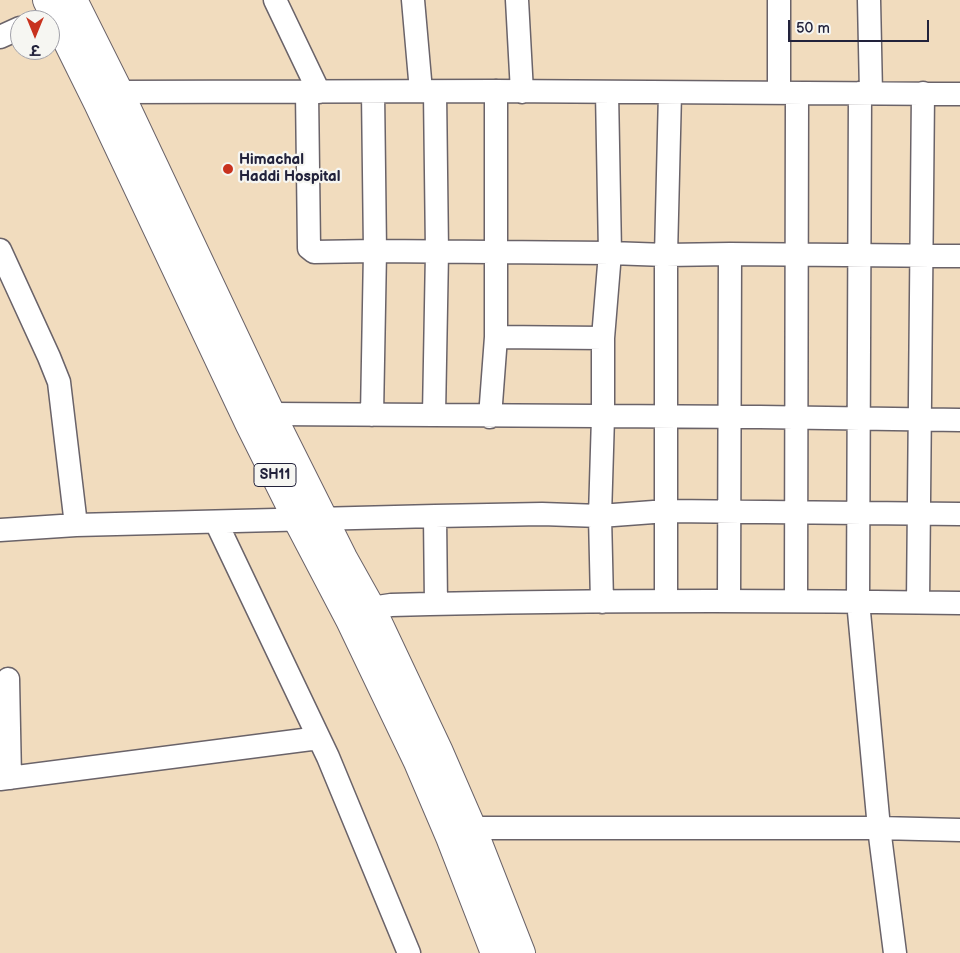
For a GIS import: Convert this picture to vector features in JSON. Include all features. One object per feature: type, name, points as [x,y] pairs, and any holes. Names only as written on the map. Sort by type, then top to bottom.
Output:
[{"type":"main road","name":"SH11","points":[[57,7],[119,92],[271,414],[350,620],[418,762],[450,837],[495,953]]},
{"type":"main road","name":"SH11","points":[[57,7],[98,103],[310,519],[371,608],[439,752],[472,828],[520,953]]},
{"type":"street","points":[[275,0],[313,92],[310,248],[314,252],[610,253],[666,256],[730,254],[960,256]]},
{"type":"street","points":[[413,0],[428,92],[437,252],[434,415]]},
{"type":"street","points":[[517,0],[522,92]]},
{"type":"street","points":[[779,0],[788,92],[797,254],[796,600]]},
{"type":"street","points":[[869,0],[859,255],[858,601],[879,828],[896,953]]},
{"type":"street","points":[[119,92],[496,91],[960,94]]},
{"type":"street","points":[[490,416],[496,337],[496,91]]},
{"type":"street","points":[[372,415],[375,251],[373,92]]},
{"type":"street","points":[[602,602],[600,516],[603,338],[610,253],[607,92]]},
{"type":"street","points":[[666,600],[666,256],[670,92]]},
{"type":"street","points":[[918,602],[923,93]]},
{"type":"street","points":[[0,250],[59,382],[76,525]]},
{"type":"street","points":[[729,600],[730,254]]},
{"type":"street","points":[[496,337],[603,338]]},
{"type":"street","points":[[271,414],[960,420]]},
{"type":"street","points":[[0,530],[76,525],[436,516],[542,514],[600,516],[667,511],[960,514]]},
{"type":"street","points":[[436,516],[436,604]]},
{"type":"street","points":[[216,522],[319,738],[409,953]]},
{"type":"street","points":[[371,608],[391,605],[546,601],[796,600],[960,603]]},
{"type":"street","points":[[8,679],[5,778],[319,738]]},
{"type":"street","points":[[472,828],[879,828],[960,830]]},
{"type":"place","name":"Himachal Haddi Hospital","points":[[228,169]]}]
